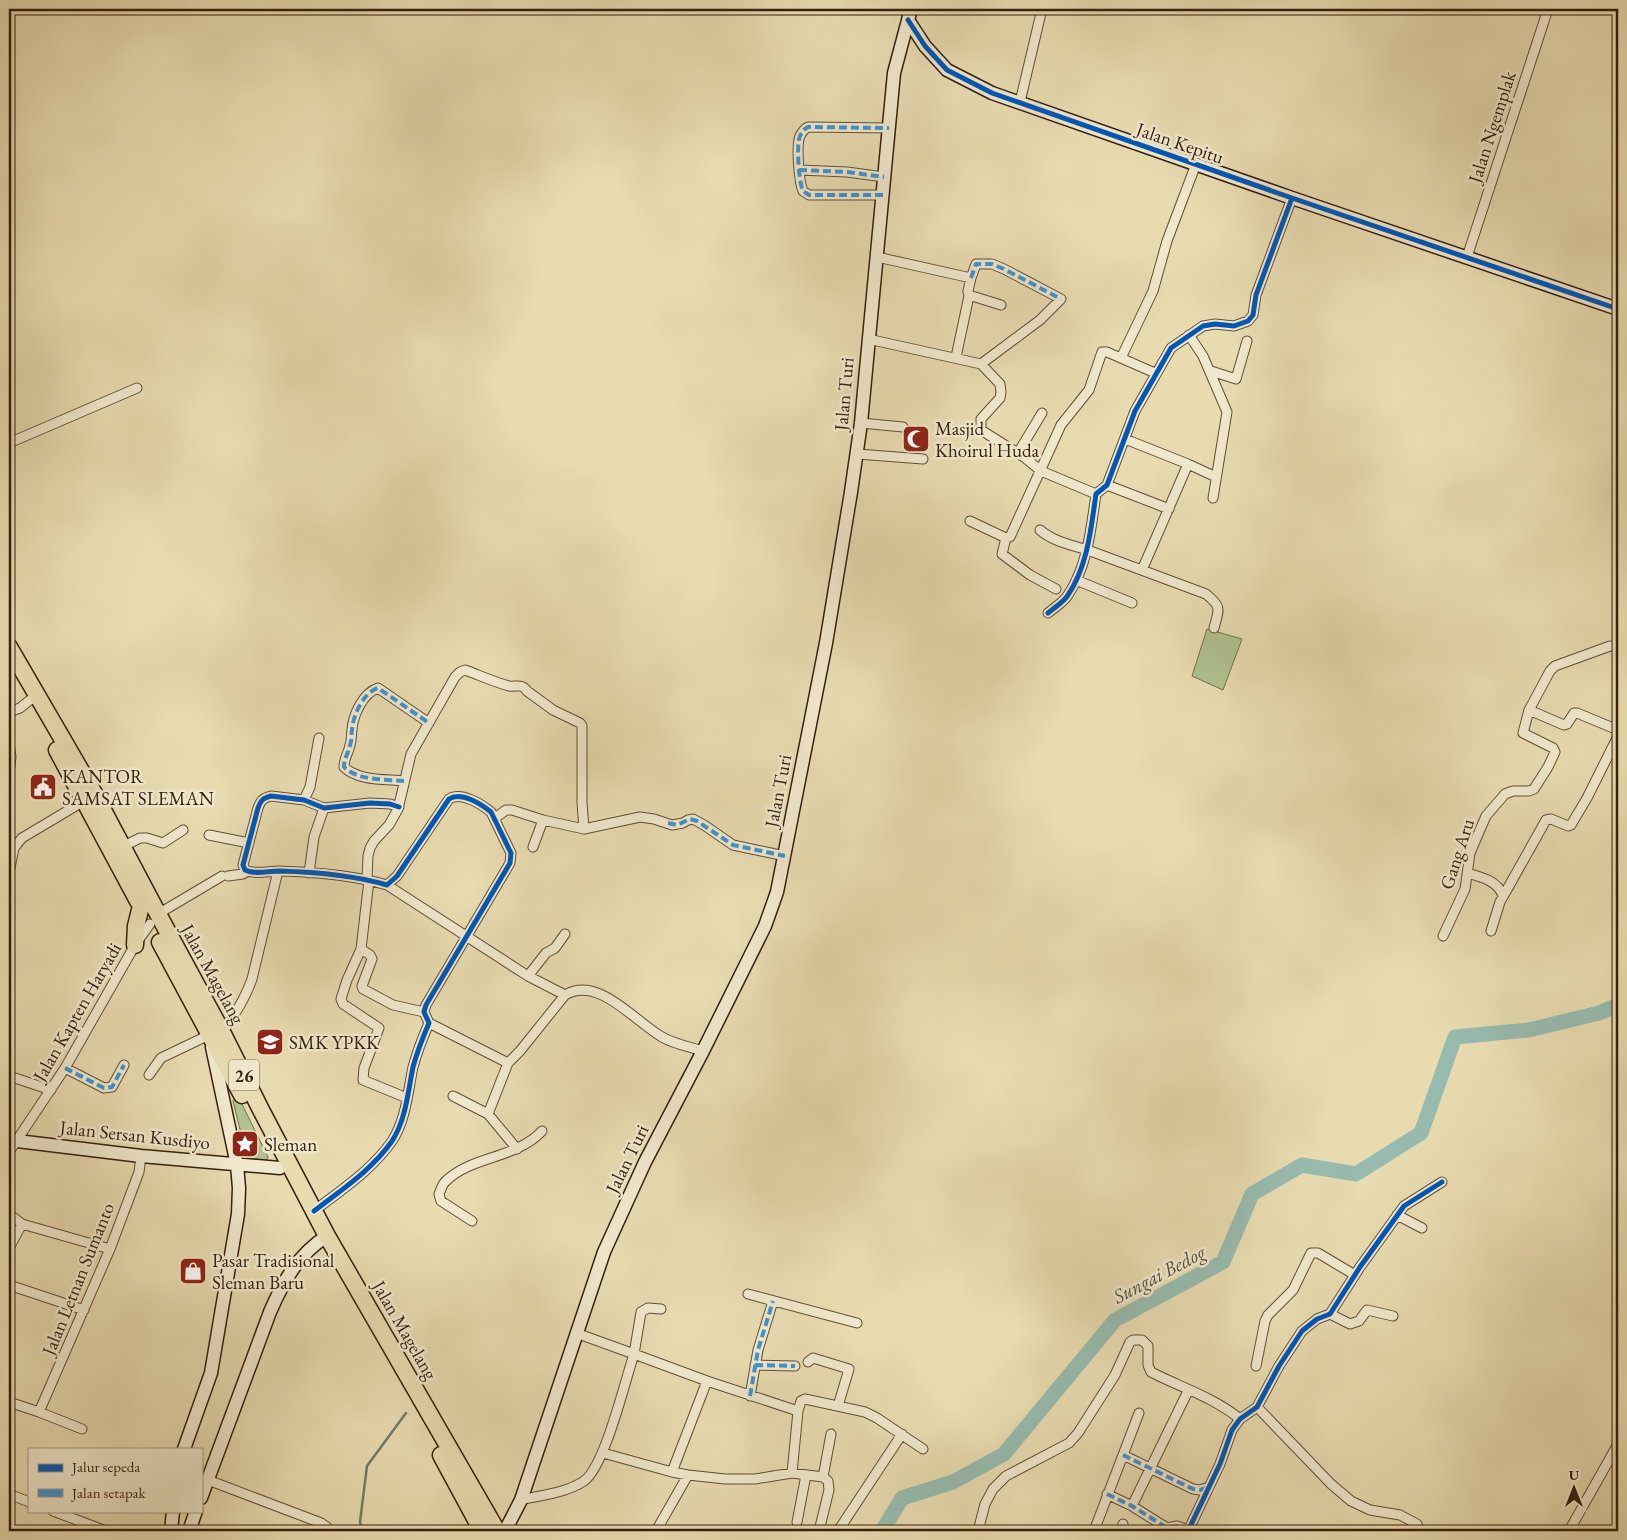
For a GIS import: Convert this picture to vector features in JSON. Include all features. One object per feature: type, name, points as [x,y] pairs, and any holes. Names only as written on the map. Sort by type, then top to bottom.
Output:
[{"type":"highway","name":"Jalan Magelang","points":[[9,647],[95,795],[122,847],[154,919],[314,1210],[324,1238],[482,1531]]},
{"type":"highway","name":"Jalan Magelang","points":[[9,663],[141,906],[154,919]]},
{"type":"highway","points":[[135,945],[136,926],[141,906]]},
{"type":"highway","name":"Jalan Magelang","points":[[216,1033],[228,1087],[324,1238],[497,1531]]},
{"type":"main road","name":"Jalan Kepitu","points":[[909,14],[925,46],[947,70],[992,93],[1618,309]]},
{"type":"main road","name":"Jalan Turi","points":[[505,1531],[521,1500],[576,1333],[608,1244],[645,1162],[765,926],[778,892],[826,643],[857,454],[894,73],[909,14]]},
{"type":"main road","points":[[901,43],[906,38],[911,38],[925,46]]},
{"type":"main road","points":[[184,1448],[213,1364],[238,1214],[239,1188],[228,1087]]},
{"type":"main road","name":"Jalan Sersan Kusdiyo","points":[[11,1144],[280,1168]]},
{"type":"main road","points":[[202,1495],[280,1289],[301,1257],[324,1238]]},
{"type":"main road","points":[[171,1531],[173,1512]]},
{"type":"main road","points":[[189,1531],[196,1512]]},
{"type":"street","points":[[1020,102],[1042,9]]},
{"type":"street","name":"Jalan Ngemplak","points":[[1467,256],[1548,9]]},
{"type":"street","points":[[882,195],[809,195],[803,192],[799,170],[799,138],[801,133],[808,127],[889,128]]},
{"type":"street","points":[[1121,358],[1153,291],[1167,241],[1196,164]]},
{"type":"street","points":[[799,170],[846,172],[884,177]]},
{"type":"street","points":[[1048,613],[1067,596],[1076,580],[1088,550],[1096,494],[1107,485],[1135,411],[1155,373],[1170,348],[1203,326],[1215,324],[1234,326],[1248,321],[1253,315],[1256,295],[1292,198]]},
{"type":"street","points":[[877,257],[971,278]]},
{"type":"street","points":[[956,358],[969,296],[968,291],[976,264],[992,264],[1061,299],[1040,320],[981,364]]},
{"type":"street","points":[[969,296],[1001,305]]},
{"type":"street","points":[[1189,336],[1211,371],[1227,412],[1213,498]]},
{"type":"street","points":[[868,339],[981,364],[1000,384],[1001,392],[1000,398],[981,419],[981,430],[1018,453],[1041,471],[1096,494]]},
{"type":"street","points":[[1211,371],[1236,379],[1247,341]]},
{"type":"street","points":[[1056,589],[1030,575],[1002,554],[1006,538],[1010,537],[1064,420],[1089,390],[1102,352],[1155,373]]},
{"type":"street","points":[[9,443],[137,388]]},
{"type":"street","points":[[1018,453],[1042,413]]},
{"type":"street","points":[[861,423],[903,427]]},
{"type":"street","points":[[1124,439],[1216,477]]},
{"type":"street","points":[[857,454],[923,459]]},
{"type":"street","points":[[1142,570],[1188,464]]},
{"type":"street","points":[[1107,485],[1169,509]]},
{"type":"street","points":[[970,521],[1006,538]]},
{"type":"street","points":[[1040,530],[1046,535],[1066,544],[1088,550],[1206,594],[1216,602],[1218,612],[1214,628]]},
{"type":"street","points":[[1076,580],[1132,603]]},
{"type":"street","points":[[1618,647],[1610,646],[1555,666],[1550,671],[1529,710],[1564,725],[1570,722],[1577,712],[1618,730]]},
{"type":"street","points":[[407,1098],[363,1080],[364,1068],[380,1028],[343,1004],[341,999],[361,949],[370,848],[394,818],[399,807],[411,754],[460,672],[465,670],[511,686],[519,685],[552,710],[580,723],[582,726],[584,829]]},
{"type":"street","points":[[404,781],[350,773],[344,768],[344,760],[351,744],[352,729],[361,703],[365,695],[378,688],[429,723]]},
{"type":"street","points":[[9,712],[20,708],[30,700]]},
{"type":"street","name":"Gang Aru","points":[[1443,936],[1465,889],[1470,853],[1486,816],[1505,794],[1513,791],[1529,791],[1534,789],[1548,768],[1555,752],[1552,748],[1523,733],[1529,710]]},
{"type":"street","points":[[1491,931],[1500,902],[1546,820],[1551,819],[1571,826],[1618,736]]},
{"type":"street","points":[[304,800],[310,787],[319,738]]},
{"type":"street","points":[[9,743],[11,757],[9,775]]},
{"type":"street","points":[[247,871],[243,868],[243,864],[261,800],[271,796],[304,800],[324,808],[370,803],[390,804],[399,807]]},
{"type":"street","points":[[386,885],[397,876],[449,799],[454,796],[460,796],[486,808],[494,818],[510,849],[511,858],[467,937],[429,998],[424,1012],[429,1023],[508,1063]]},
{"type":"street","points":[[9,873],[14,848],[22,838],[84,801]]},
{"type":"street","points":[[309,873],[314,837],[324,808]]},
{"type":"street","points":[[494,818],[508,809],[543,820],[584,829],[640,817],[672,825],[683,823],[690,819],[700,823],[733,845],[784,856]]},
{"type":"street","points":[[533,847],[543,820]]},
{"type":"street","points":[[122,847],[140,838],[164,843],[183,830]]},
{"type":"street","points":[[209,835],[249,843]]},
{"type":"street","points":[[154,919],[225,876],[247,871],[309,873],[368,880],[386,885],[528,976],[565,995]]},
{"type":"street","points":[[149,1075],[162,1058],[216,1033],[238,1010],[252,979],[278,871]]},
{"type":"street","points":[[1467,873],[1495,884],[1501,890],[1503,896]]},
{"type":"street","name":"Jalan Kapten Haryadi","points":[[11,1144],[66,1068],[135,945],[154,919]]},
{"type":"street","points":[[528,976],[546,953],[555,948],[565,934]]},
{"type":"street","points":[[361,949],[370,955],[372,959],[362,986],[363,989],[393,1004],[424,1012]]},
{"type":"street","points":[[488,1114],[508,1063],[565,995],[572,991],[579,989],[590,990],[604,995],[665,1039],[703,1051]]},
{"type":"street","points":[[314,1210],[365,1171],[392,1141],[401,1121],[414,1066],[429,1023]]},
{"type":"street","points":[[66,1068],[109,1089],[112,1087],[124,1064]]},
{"type":"street","points":[[9,1076],[51,1090]]},
{"type":"street","points":[[453,1096],[488,1114],[517,1149]]},
{"type":"street","points":[[472,1222],[441,1201],[439,1194],[444,1182],[455,1173],[466,1168],[517,1149],[542,1131]]},
{"type":"street","name":"Jalan Letnan Sumanto","points":[[39,1412],[110,1249],[138,1172],[141,1156]]},
{"type":"street","points":[[1107,1494],[1132,1506],[1167,1528],[1177,1526],[1189,1531],[1220,1464],[1232,1430],[1240,1419],[1257,1406],[1279,1366],[1302,1331],[1317,1319],[1330,1314],[1404,1206],[1442,1182]]},
{"type":"street","points":[[9,1214],[22,1224],[110,1249]]},
{"type":"street","points":[[1397,1215],[1422,1228]]},
{"type":"street","points":[[9,1248],[22,1224]]},
{"type":"street","points":[[1256,1366],[1265,1322],[1268,1316],[1293,1290],[1311,1253],[1318,1253],[1355,1275]]},
{"type":"street","points":[[9,1286],[84,1310]]},
{"type":"street","points":[[748,1294],[857,1323]]},
{"type":"street","points":[[750,1396],[758,1350],[773,1301]]},
{"type":"street","points":[[521,1500],[565,1490],[585,1480],[603,1453],[634,1354],[641,1312],[648,1308],[661,1310]]},
{"type":"street","points":[[1330,1314],[1350,1324],[1359,1321],[1367,1310],[1393,1316]]},
{"type":"street","points":[[576,1333],[707,1381],[798,1411]]},
{"type":"street","points":[[978,1531],[985,1504],[993,1488],[1006,1476],[1069,1443],[1078,1433],[1115,1375],[1130,1342],[1133,1340],[1142,1340],[1148,1346],[1148,1365],[1151,1372],[1221,1406],[1240,1419]]},
{"type":"street","points":[[808,1362],[813,1358],[849,1368],[838,1406]]},
{"type":"street","points":[[756,1365],[795,1366]]},
{"type":"street","points":[[672,1472],[707,1381]]},
{"type":"street","points":[[1132,1506],[1188,1391]]},
{"type":"street","points":[[792,1473],[798,1411],[801,1401],[805,1399],[865,1412],[878,1418],[923,1449]]},
{"type":"street","points":[[9,1402],[82,1429]]},
{"type":"street","points":[[1257,1406],[1331,1484],[1351,1501],[1370,1510],[1400,1515],[1417,1524],[1419,1531]]},
{"type":"street","points":[[1094,1531],[1139,1413]]},
{"type":"street","points":[[823,1477],[831,1434]]},
{"type":"street","points":[[838,1531],[902,1434]]},
{"type":"street","points":[[1569,1531],[1618,1444]]},
{"type":"street","points":[[603,1453],[688,1475],[755,1480],[792,1473],[823,1477],[828,1481],[829,1490],[819,1531]]},
{"type":"street","points":[[1123,1454],[1194,1489],[1200,1490],[1209,1487]]},
{"type":"street","points":[[656,1531],[688,1475]]},
{"type":"street","points":[[797,1522],[806,1475]]},
{"type":"street","points":[[208,1480],[321,1523],[329,1531]]},
{"type":"street","points":[[9,1494],[28,1502]]},
{"type":"street","points":[[56,1512],[106,1531]]},
{"type":"green space","points":[[1207,629],[1242,639],[1223,690],[1192,676]]},
{"type":"green space","points":[[235,1098],[239,1098],[268,1157],[266,1161],[247,1158],[233,1101]]},
{"type":"waterway","name":"Sungai Bedog","points":[[882,1531],[902,1498],[953,1482],[1004,1454],[1115,1320],[1223,1262],[1252,1194],[1302,1165],[1356,1174],[1421,1133],[1455,1037],[1529,1030],[1599,1013],[1618,1005]]},
{"type":"waterway","points":[[362,1531],[360,1522],[367,1466],[406,1413]]},
{"type":"marked path","points":[[883,195],[809,195],[803,191],[800,180],[798,147],[800,136],[808,127],[889,128]]},
{"type":"marked path","points":[[799,170],[847,172],[884,177]]},
{"type":"marked path","points":[[971,278],[976,264],[992,264],[1061,299]]},
{"type":"marked path","points":[[404,781],[364,777],[350,772],[344,767],[357,711],[363,700],[378,688],[429,723]]},
{"type":"marked path","points":[[668,823],[677,825],[690,819],[697,821],[733,845],[785,856]]},
{"type":"marked path","points":[[65,1068],[104,1088],[112,1087],[124,1065]]},
{"type":"marked path","points":[[750,1396],[758,1350],[773,1301]]},
{"type":"marked path","points":[[755,1365],[795,1366]]},
{"type":"marked path","points":[[1123,1455],[1193,1489],[1200,1490],[1209,1487]]},
{"type":"marked path","points":[[1107,1494],[1132,1506],[1167,1528],[1177,1526],[1189,1530]]},
{"type":"cycle path","points":[[908,20],[925,46],[947,70],[992,93],[1618,309]]},
{"type":"cycle path","points":[[1048,613],[1064,600],[1075,583],[1088,546],[1096,494],[1107,485],[1135,411],[1171,348],[1203,326],[1215,324],[1234,326],[1248,321],[1253,315],[1256,295],[1292,198]]},
{"type":"cycle path","points":[[314,1211],[366,1170],[384,1151],[397,1133],[406,1105],[413,1067],[429,1023],[424,1012],[426,1005],[510,863],[511,853],[491,812],[465,797],[454,797],[449,799],[397,876],[387,885],[347,876],[320,873],[253,872],[245,870],[243,865],[258,808],[261,801],[271,796],[304,800],[324,808],[370,803],[390,804],[399,807]]},
{"type":"cycle path","points":[[1188,1531],[1220,1464],[1232,1430],[1240,1419],[1257,1407],[1279,1366],[1302,1331],[1317,1319],[1330,1314],[1360,1267],[1404,1206],[1442,1182]]},
{"type":"place","name":"Masjid Khoirul Huda","points":[[916,439]]},
{"type":"place","name":"KANTOR SAMSAT SLEMAN","points":[[43,787]]},
{"type":"place","name":"SMK YPKK","points":[[270,1042]]},
{"type":"place","name":"Sleman","points":[[245,1144]]},
{"type":"place","name":"Pasar Tradisional Sleman Baru","points":[[193,1271]]}]
